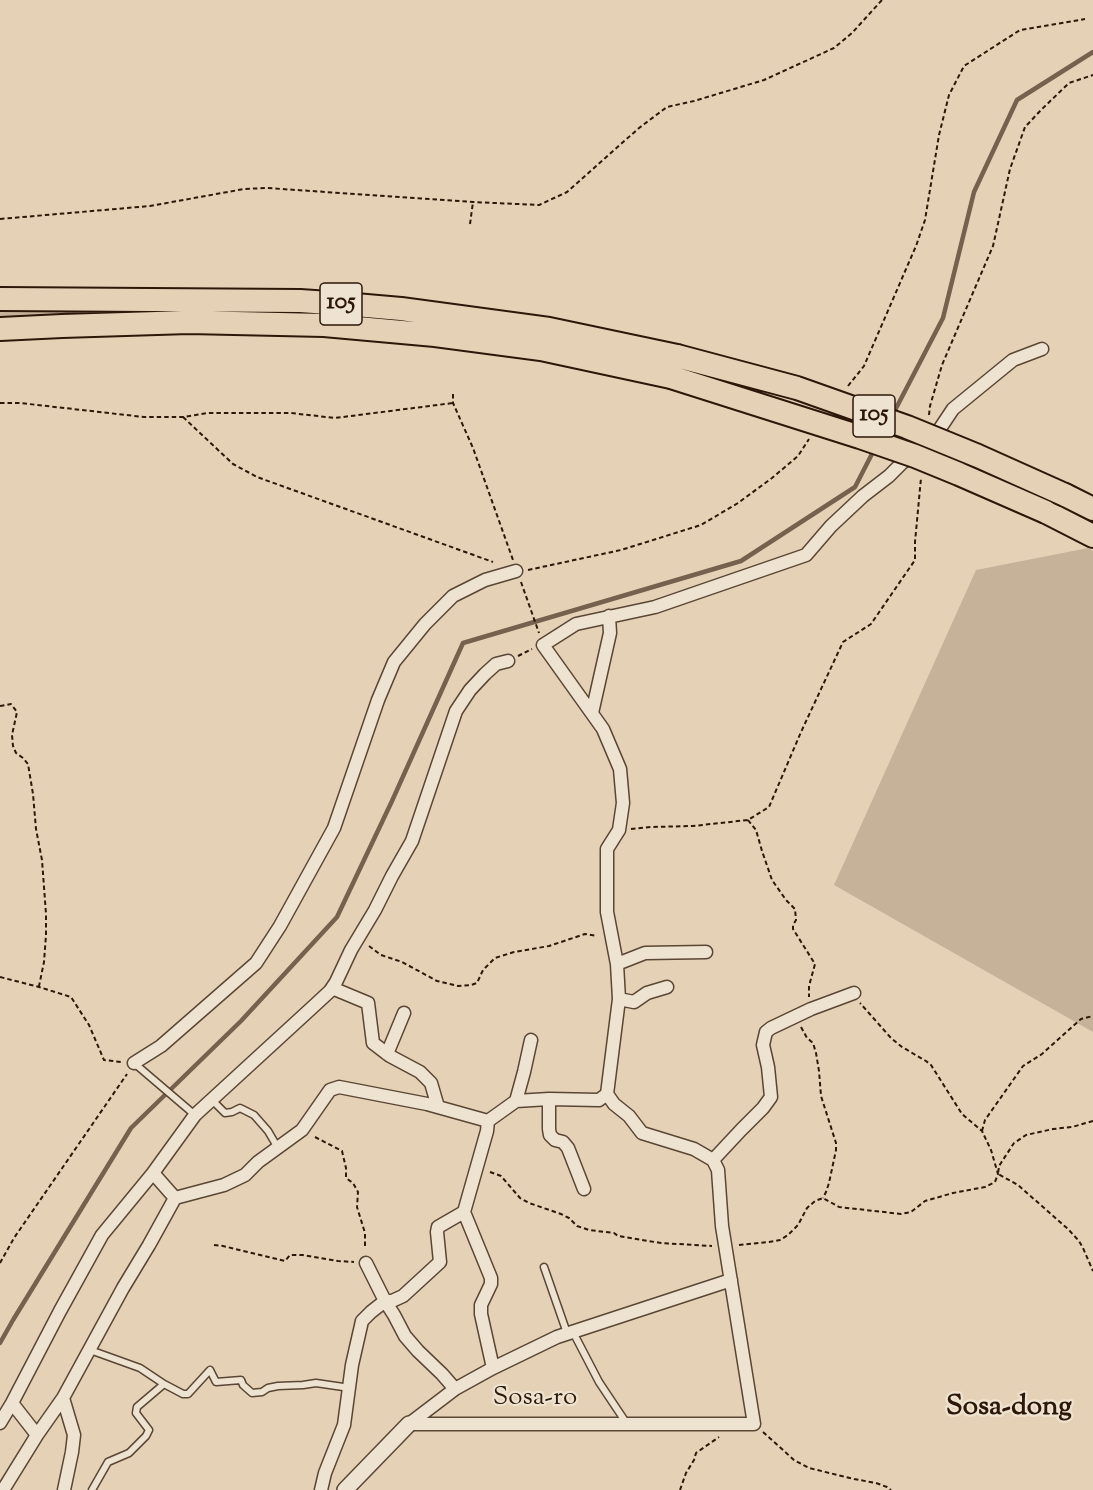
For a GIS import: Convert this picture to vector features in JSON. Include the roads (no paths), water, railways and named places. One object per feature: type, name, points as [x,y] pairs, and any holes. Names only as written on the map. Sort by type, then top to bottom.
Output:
[{"type":"highway","name":"105","points":[[0,299],[300,301],[400,309],[549,329],[674,366],[786,413],[915,456],[1046,512],[1093,536]]},
{"type":"highway","name":"105","points":[[0,329],[189,322],[324,325],[435,335],[674,366],[797,388],[978,456],[1093,509]]},
{"type":"street","points":[[345,1490],[409,1424],[454,1389],[556,1337],[731,1280],[722,1226],[718,1170],[713,1160],[694,1149],[642,1133],[607,1094],[619,999],[617,964],[607,912],[607,849],[619,830],[623,803],[620,769],[603,729],[543,645],[576,624],[655,607],[806,555],[831,526],[863,496],[903,462],[925,451],[953,409],[1012,360],[1042,349]]},
{"type":"street","points":[[134,1063],[161,1046],[256,963],[280,926],[334,828],[378,700],[394,662],[425,624],[453,596],[485,580],[518,575]]},
{"type":"street","points":[[592,713],[610,633],[609,616]]},
{"type":"street","points":[[0,1424],[102,1235],[153,1173],[195,1115],[332,988],[412,841],[456,711],[470,690],[485,674],[496,664],[508,661]]},
{"type":"street","points":[[617,964],[645,954],[706,952]]},
{"type":"street","points":[[619,999],[634,1002],[647,993],[667,987]]},
{"type":"street","points":[[332,988],[368,1004],[373,1042],[387,1054],[420,1072],[431,1083],[438,1107]]},
{"type":"street","points":[[713,1160],[764,1108],[771,1097],[763,1045],[766,1032],[811,1009],[854,993]]},
{"type":"street","points":[[387,1054],[405,1013]]},
{"type":"street","points":[[516,1101],[531,1040]]},
{"type":"street","points":[[3,1490],[63,1398],[175,1198],[209,1190],[245,1175],[258,1162],[302,1130],[330,1090],[339,1087],[438,1107],[488,1121]]},
{"type":"street","points":[[493,1368],[481,1314],[481,1305],[491,1284],[490,1278],[464,1212],[488,1121],[516,1101],[599,1100],[607,1094]]},
{"type":"street","points":[[549,1099],[550,1135],[555,1140],[563,1142],[568,1148],[585,1189]]},
{"type":"street","points":[[153,1173],[175,1198]]},
{"type":"street","points":[[321,1490],[325,1473],[344,1425],[352,1365],[362,1321],[385,1301],[392,1301],[403,1296],[440,1262],[438,1227],[464,1212]]},
{"type":"street","points":[[366,1263],[405,1336],[454,1389]]},
{"type":"street","name":"Sosa-ro","points":[[409,1424],[754,1424],[731,1280]]},
{"type":"street","points":[[63,1398],[74,1435],[64,1490]]},
{"type":"street","points":[[12,1403],[37,1435]]},
{"type":"lane","points":[[134,1063],[195,1115]]},
{"type":"lane","points":[[211,1100],[225,1113],[240,1108],[254,1115],[268,1131],[278,1148]]},
{"type":"lane","points":[[544,1267],[570,1332],[598,1382],[628,1424]]},
{"type":"lane","points":[[90,1350],[140,1368],[183,1394],[188,1394],[210,1370],[216,1382],[241,1380],[252,1393],[278,1386],[316,1383],[350,1388]]},
{"type":"lane","points":[[92,1490],[108,1462],[129,1453],[146,1436],[149,1430],[136,1413],[137,1407],[164,1384]]},
{"type":"waterway","points":[[892,416],[943,318],[974,192],[1017,100],[1093,52]]},
{"type":"waterway","points":[[0,1343],[131,1128],[241,1021],[337,917],[463,643],[741,561],[855,487],[874,450]]},
{"type":"district","name":"Sosa-dong","points":[[1009,1409]]}]
